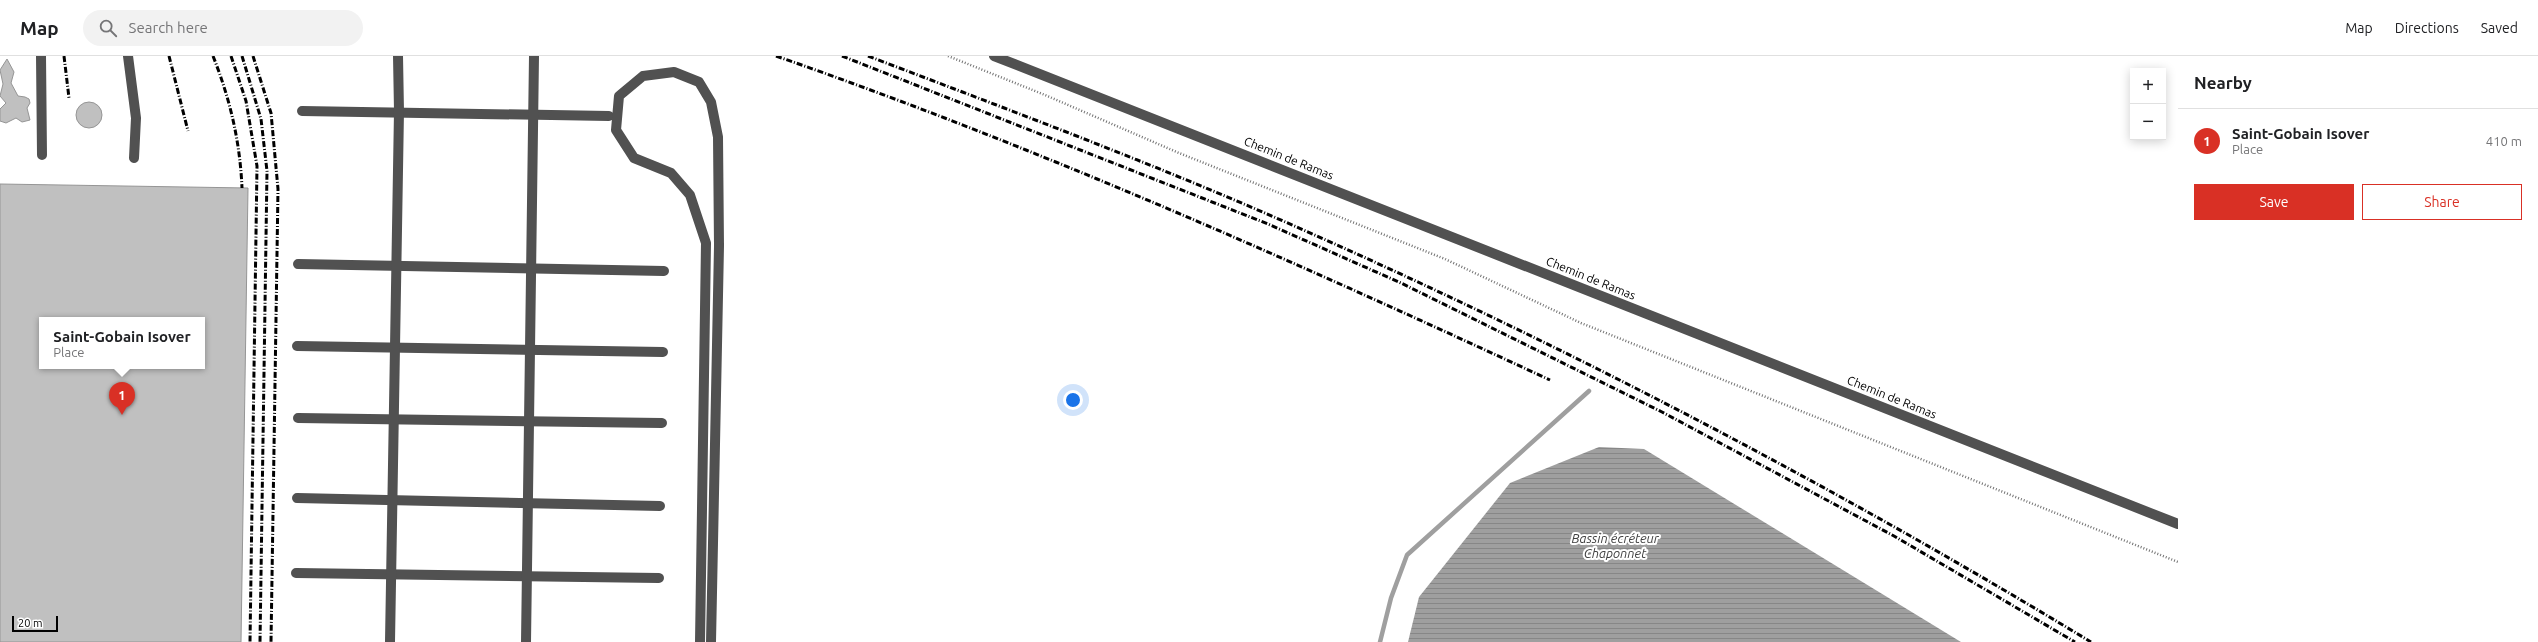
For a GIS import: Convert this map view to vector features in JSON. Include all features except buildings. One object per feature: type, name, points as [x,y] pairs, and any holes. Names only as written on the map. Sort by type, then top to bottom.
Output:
[{"type":"street","points":[[41,56],[42,155]]},
{"type":"street","points":[[128,56],[136,118],[134,158]]},
{"type":"street","points":[[390,642],[399,111],[398,56]]},
{"type":"street","points":[[526,642],[534,56]]},
{"type":"street","name":"Chemin de Ramas","points":[[994,56],[2178,524]]},
{"type":"street","points":[[700,642],[706,243],[690,195],[670,173],[634,158],[616,130],[619,96],[643,76],[674,72],[699,82],[711,102],[718,137],[718,254],[711,642]]},
{"type":"street","points":[[302,111],[534,113],[608,116]]},
{"type":"street","points":[[298,264],[664,271]]},
{"type":"street","points":[[297,346],[663,352]]},
{"type":"street","points":[[298,418],[662,423]]},
{"type":"street","points":[[297,498],[660,506]]},
{"type":"street","points":[[296,573],[659,578]]},
{"type":"path","points":[[948,56],[1046,95],[1179,153],[1445,259],[1580,323],[2178,562]]},
{"type":"water","name":"Bassin écréteur Chaponnet","points":[[1599,447],[1644,449],[1961,642],[1408,642],[1419,597],[1510,483]]},
{"type":"waterway","points":[[1380,642],[1391,598],[1407,555],[1589,391]]},
{"type":"railway","points":[[64,56],[69,98]]},
{"type":"railway","points":[[169,56],[188,131]]},
{"type":"railway","points":[[213,56],[233,120],[239,154],[242,188]]},
{"type":"railway","points":[[231,56],[246,101],[257,166],[250,642]]},
{"type":"railway","points":[[242,56],[261,119],[267,171],[260,642]]},
{"type":"railway","points":[[253,56],[271,113],[278,189],[271,642]]},
{"type":"railway","points":[[776,56],[875,91],[973,129],[1167,208],[1455,336],[1550,380]]},
{"type":"railway","points":[[842,56],[1268,224],[1401,283],[1662,412],[1894,536],[2075,642]]},
{"type":"railway","points":[[868,56],[1072,134],[1174,175],[1274,217],[1483,313],[1690,416],[1791,470],[1992,583],[2091,642]]},
{"type":"place","name":"Saint-Gobain Isover","points":[[122,415]]}]
